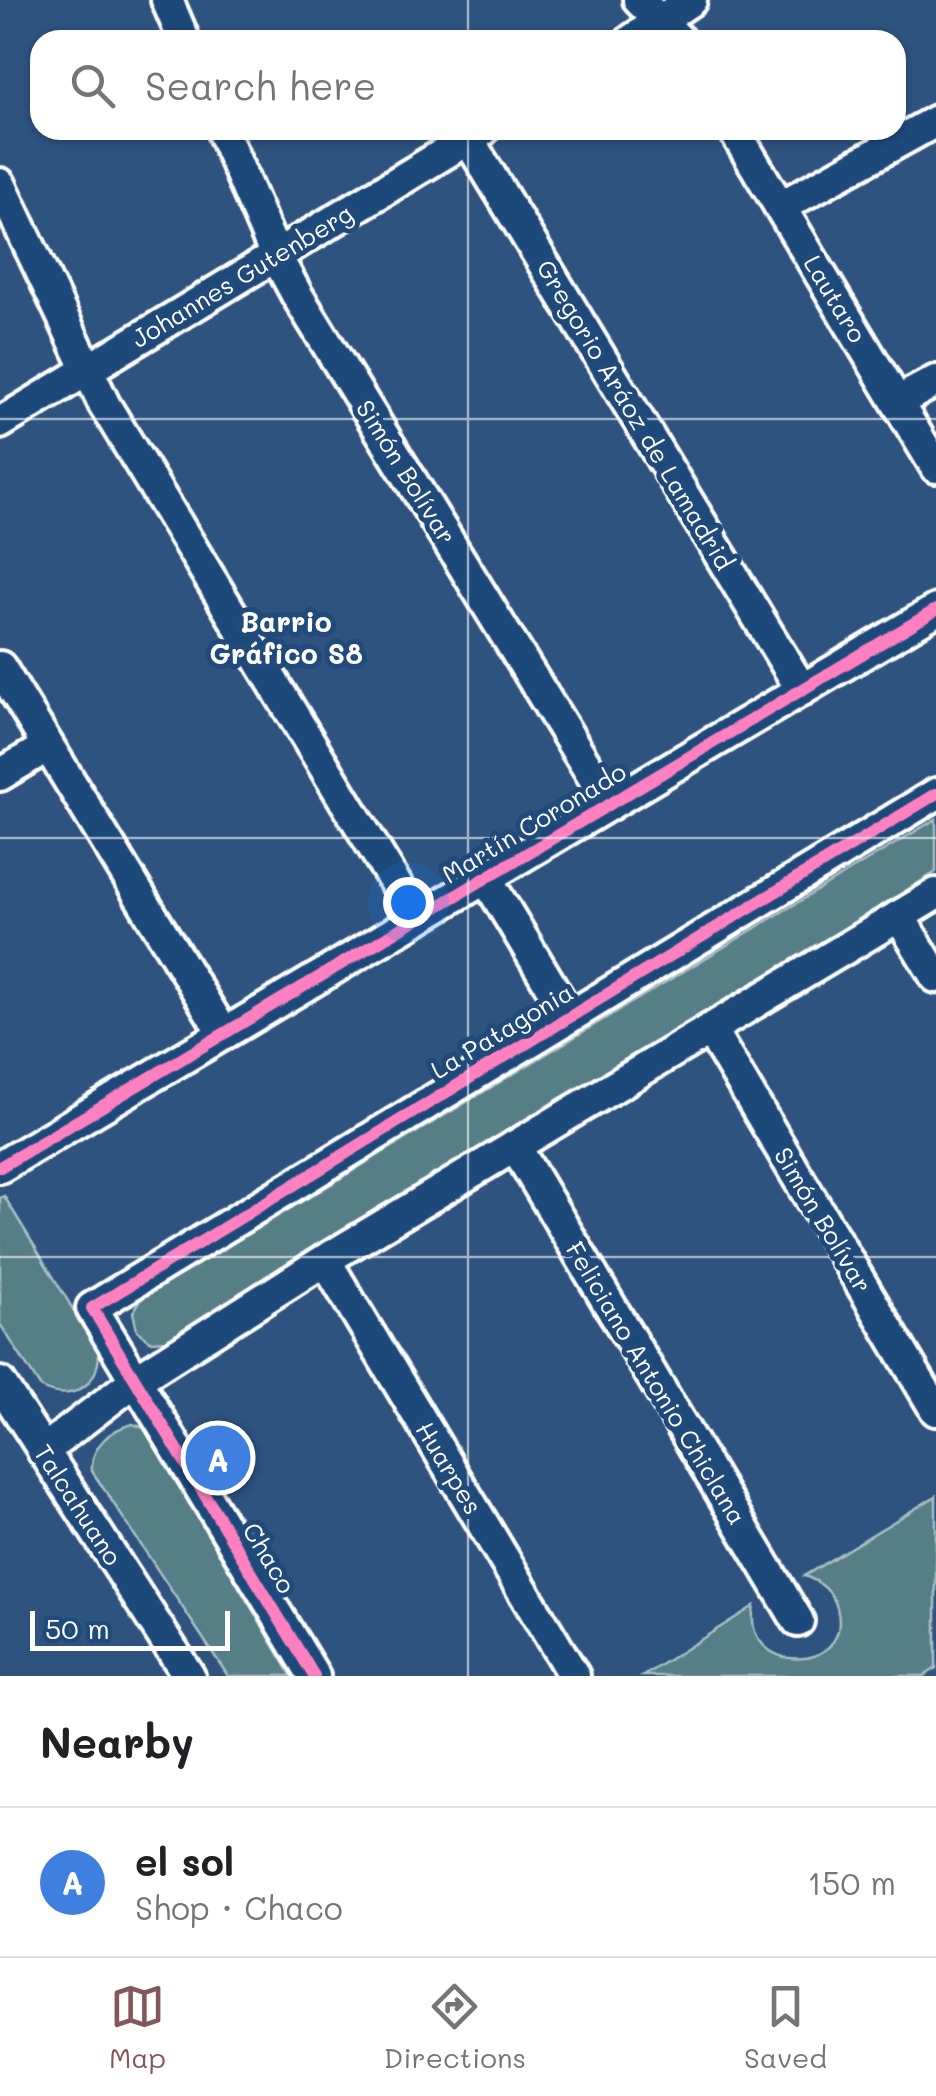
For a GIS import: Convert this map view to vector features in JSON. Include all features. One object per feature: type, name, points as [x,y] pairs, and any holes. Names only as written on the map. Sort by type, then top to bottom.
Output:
[{"type":"street","points":[[167,0],[180,30]]},
{"type":"street","points":[[639,0],[669,30]]},
{"type":"street","points":[[671,30],[691,0]]},
{"type":"street","points":[[906,138],[936,121]]},
{"type":"street","name":"Simón Bolívar","points":[[226,140],[276,256],[610,804]]},
{"type":"street","name":"Johannes Gutenberg","points":[[0,422],[468,140]]},
{"type":"street","name":"Gregorio Aráoz de Lamadrid","points":[[479,140],[802,690]]},
{"type":"street","name":"Lautaro","points":[[740,140],[936,468]]},
{"type":"street","points":[[780,207],[902,140]]},
{"type":"street","points":[[0,184],[104,404],[417,919]]},
{"type":"street","points":[[897,402],[936,381]]},
{"type":"street","name":"Martín Coronado","points":[[0,1167],[936,610]]},
{"type":"street","points":[[0,667],[224,1034]]},
{"type":"street","points":[[0,774],[48,746]]},
{"type":"street","name":"La Patagonia","points":[[92,1308],[936,794]]},
{"type":"street","points":[[486,878],[569,1016]]},
{"type":"street","points":[[44,1452],[136,1380],[324,1260],[936,894]]},
{"type":"street","points":[[899,916],[936,977]]},
{"type":"street","name":"Simón Bolívar","points":[[710,1030],[936,1410]]},
{"type":"street","name":"Feliciano Antonio Chiclana","points":[[515,1146],[798,1621]]},
{"type":"street","name":"Huarpes","points":[[324,1260],[574,1676]]},
{"type":"street","name":"Chaco","points":[[92,1308],[314,1676]]},
{"type":"street","name":"Talcahuano","points":[[0,1384],[190,1676]]},
{"type":"green space","points":[[936,819],[936,872],[168,1340],[150,1341],[137,1330],[133,1312],[142,1298]]},
{"type":"green space","points":[[4,1196],[99,1352],[89,1382],[73,1392],[41,1388],[0,1324],[0,1198]]},
{"type":"green space","points":[[133,1424],[144,1428],[292,1676],[228,1676],[92,1471],[98,1446],[117,1430]]},
{"type":"green space","points":[[936,1496],[936,1668],[924,1676],[643,1676],[754,1606],[754,1629],[764,1645],[779,1655],[815,1655],[830,1646],[838,1630],[837,1608],[825,1588],[804,1576]]},
{"type":"cycle path","points":[[0,1167],[936,610]]},
{"type":"cycle path","points":[[314,1676],[92,1308],[936,794]]},
{"type":"place","name":"el sol","points":[[218,1458]]},
{"type":"district","name":"Barrio Gráfico S8","points":[[286,638]]}]
